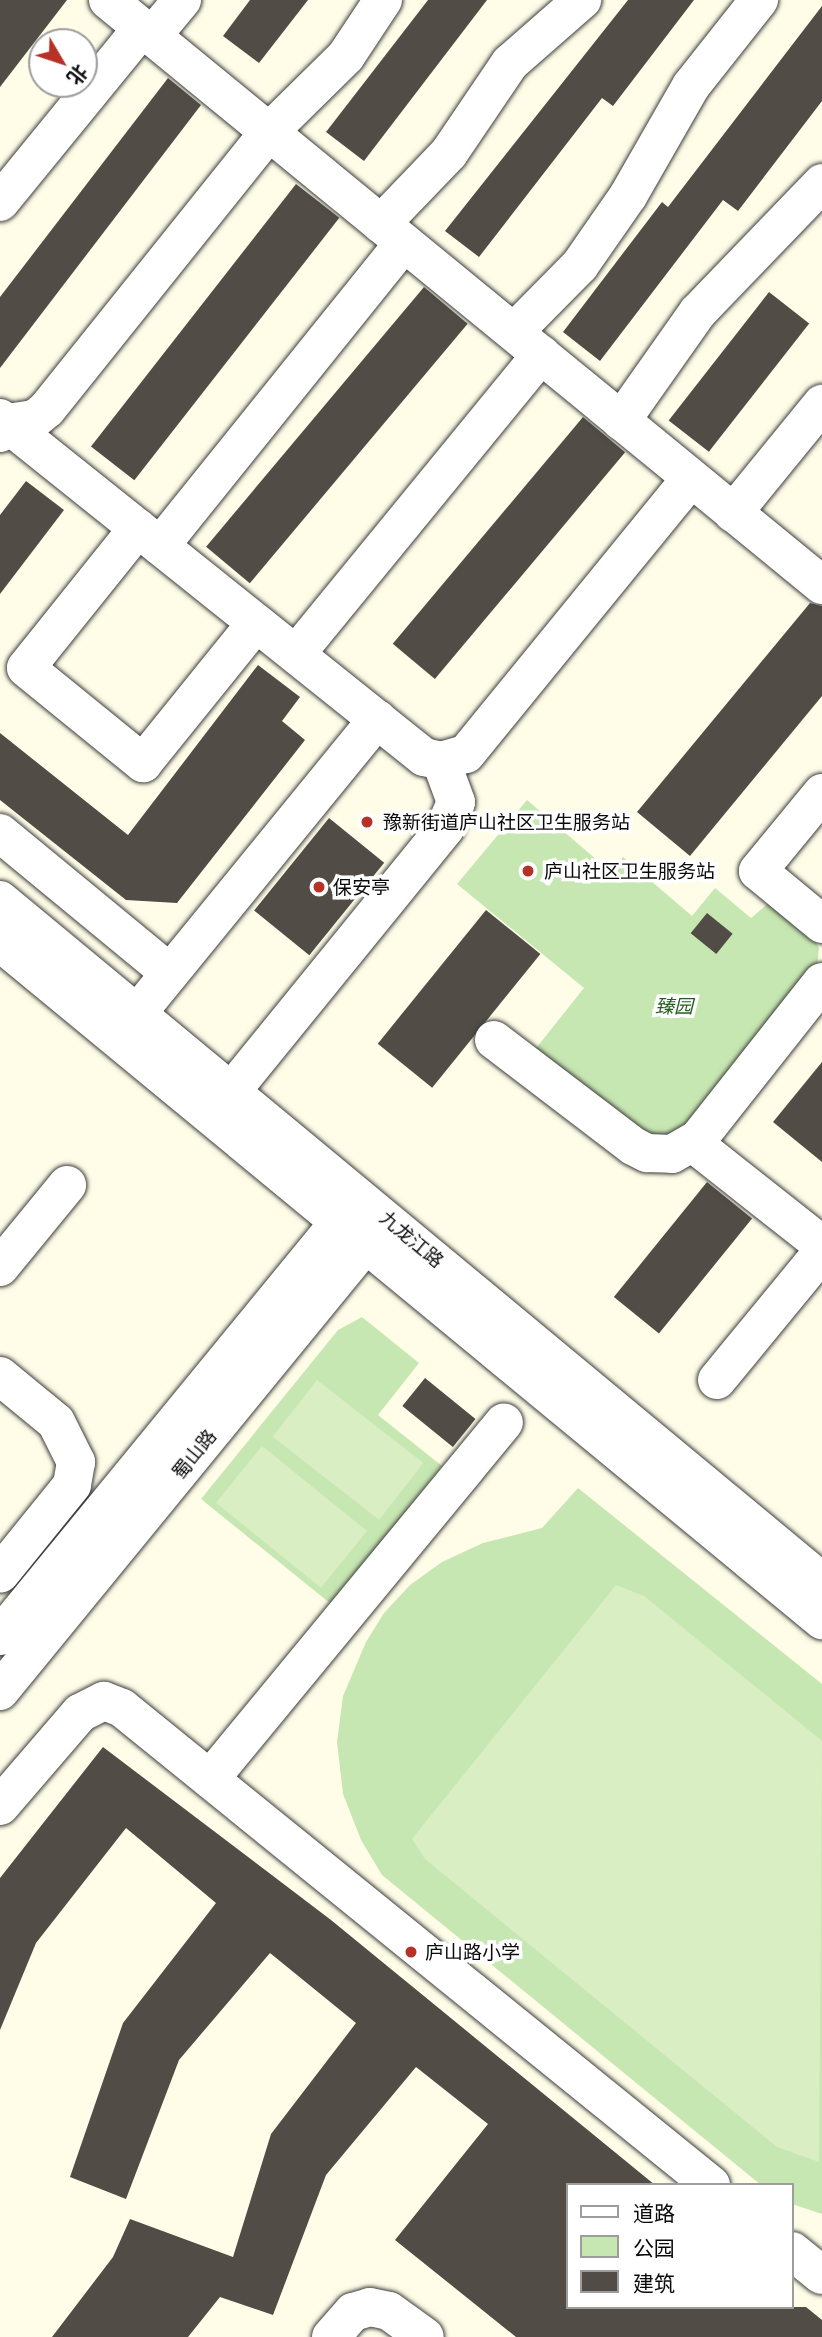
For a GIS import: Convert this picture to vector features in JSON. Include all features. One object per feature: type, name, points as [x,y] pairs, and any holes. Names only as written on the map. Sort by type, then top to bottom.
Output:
[{"type":"street","points":[[108,0],[822,585]]},
{"type":"street","points":[[0,202],[147,32],[183,0]]},
{"type":"street","points":[[3,426],[35,419],[47,409],[269,132],[346,56],[383,0]]},
{"type":"street","points":[[256,623],[143,763],[26,668],[149,537],[392,233],[510,63],[582,0]]},
{"type":"street","points":[[296,654],[527,344],[628,196],[691,86],[759,0]]},
{"type":"street","points":[[621,421],[706,302],[822,183]]},
{"type":"street","points":[[733,513],[822,404]]},
{"type":"street","points":[[3,426],[149,537],[424,757],[441,761],[466,754],[691,478]]},
{"type":"street","points":[[127,1026],[377,719]]},
{"type":"street","points":[[221,1103],[445,828],[456,802],[441,761]]},
{"type":"street","points":[[822,793],[758,872],[822,924]]},
{"type":"street","points":[[0,833],[170,973]]},
{"type":"street","name":"九龙江路","points":[[0,900],[127,1026],[363,1220],[822,1581]]},
{"type":"street","name":"九龙江路","points":[[0,942],[127,1026]]},
{"type":"street","points":[[494,1040],[633,1146],[658,1155],[672,1154],[693,1143],[822,982]]},
{"type":"street","points":[[693,1143],[822,1245]]},
{"type":"street","points":[[0,1267],[67,1185]]},
{"type":"street","name":"九龙江路","points":[[363,1220],[822,1620]]},
{"type":"street","name":"蜀山路","points":[[0,1636],[363,1220]]},
{"type":"street","name":"蜀山路","points":[[0,1691],[363,1220]]},
{"type":"street","points":[[717,1380],[822,1252]]},
{"type":"street","points":[[0,1376],[56,1422],[76,1462],[72,1485],[0,1574]]},
{"type":"street","points":[[210,1779],[504,1422]]},
{"type":"street","points":[[0,1806],[67,1724],[104,1700],[122,1708],[709,2183]]},
{"type":"street","points":[[794,2253],[822,2275]]},
{"type":"street","points":[[331,2337],[354,2312],[370,2307],[389,2311],[425,2337]]},
{"type":"green space","name":"臻园","points":[[527,800],[611,872],[623,857],[692,916],[715,888],[751,918],[771,901],[809,930],[819,948],[816,978],[687,1137],[654,1146],[533,1052],[584,988],[457,884]]},
{"type":"green space","points":[[362,1317],[419,1363],[378,1415],[442,1466],[331,1604],[201,1499],[338,1330]]},
{"type":"green space","points":[[317,1380],[423,1463],[379,1520],[273,1437]]},
{"type":"green space","points":[[262,1446],[367,1531],[321,1588],[216,1503]]},
{"type":"green space","points":[[578,1488],[822,1684],[822,2214],[794,2205],[794,2183],[759,2183],[382,1875],[361,1840],[343,1794],[337,1742],[343,1696],[366,1642],[384,1613],[410,1585],[442,1562],[483,1543],[542,1528]]},
{"type":"green space","points":[[616,1585],[644,1596],[822,1741],[819,2162],[777,2147],[425,1859],[412,1839]]},
{"type":"building","points":[[0,0],[67,0],[45,28],[28,28],[28,51],[0,87]]},
{"type":"building","points":[[250,0],[308,0],[259,63],[223,36]]},
{"type":"building","points":[[428,0],[487,0],[364,161],[326,132]]},
{"type":"building","points":[[628,0],[694,0],[613,106],[602,98],[479,257],[445,231]]},
{"type":"building","points":[[822,6],[822,101],[738,211],[723,200],[600,361],[563,332],[662,202],[668,207]]},
{"type":"building","points":[[168,78],[201,105],[0,368],[0,297]]},
{"type":"building","points":[[296,184],[339,218],[134,480],[91,446]]},
{"type":"building","points":[[424,287],[468,324],[250,583],[206,547]]},
{"type":"building","points":[[769,292],[809,323],[709,452],[669,420]]},
{"type":"building","points":[[583,417],[625,452],[435,679],[393,644]]},
{"type":"building","points":[[26,481],[64,510],[0,594],[0,515]]},
{"type":"building","points":[[810,603],[822,606],[822,696],[690,856],[637,812]]},
{"type":"building","points":[[258,665],[300,697],[282,721],[305,740],[177,903],[126,900],[0,800],[0,733],[128,835]]},
{"type":"building","name":"保安亭","points":[[329,818],[384,863],[309,955],[254,910]]},
{"type":"building","points":[[486,910],[540,954],[432,1088],[378,1044]]},
{"type":"building","points":[[707,913],[733,934],[716,954],[691,933]]},
{"type":"building","points":[[822,1062],[822,1162],[773,1122]]},
{"type":"building","points":[[707,1182],[752,1219],[659,1334],[614,1297]]},
{"type":"building","points":[[425,1378],[476,1419],[453,1447],[402,1406]]},
{"type":"building","points":[[103,1747],[331,1920],[653,2183],[566,2183],[566,2309],[806,2307],[822,2320],[822,2337],[516,2337],[395,2240],[488,2124],[416,2067],[326,2175],[273,2315],[220,2297],[188,2337],[52,2337],[113,2257],[130,2219],[233,2257],[271,2134],[356,2023],[270,1953],[179,2060],[126,2199],[70,2177],[123,2023],[216,1903],[126,1828],[36,1943],[0,2030],[0,1878]]},
{"type":"place","name":"豫新街道庐山社区卫生服务站","points":[[367,822]]},
{"type":"place","name":"庐山社区卫生服务站","points":[[528,871]]},
{"type":"place","name":"保安亭","points":[[319,887]]},
{"type":"place","name":"庐山路小学","points":[[411,1952]]}]
